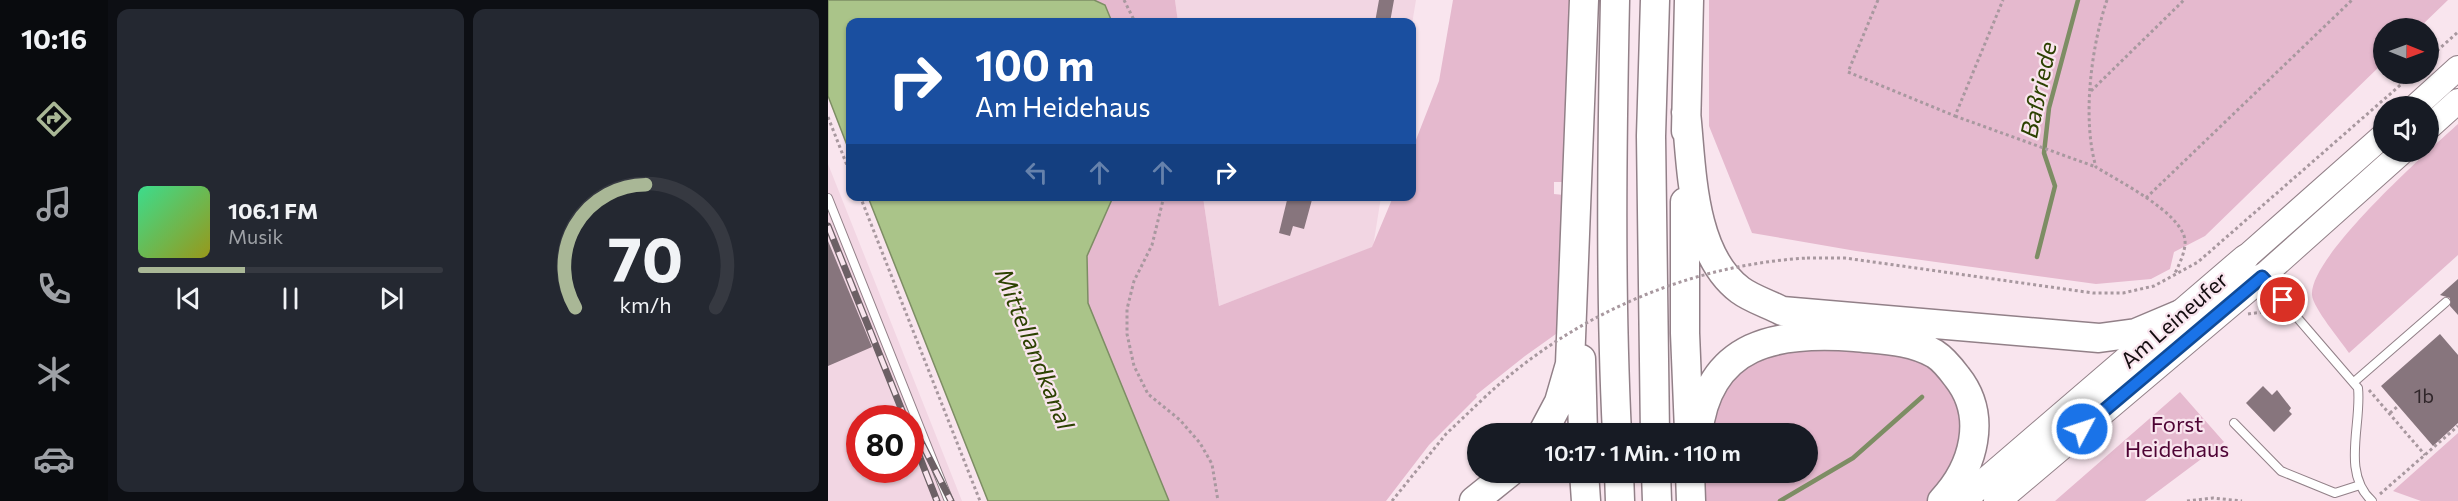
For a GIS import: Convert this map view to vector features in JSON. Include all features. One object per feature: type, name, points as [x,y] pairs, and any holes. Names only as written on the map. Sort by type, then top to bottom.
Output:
[{"type":"highway","points":[[1548,423],[1559,402],[1570,364],[1584,0]]},
{"type":"highway","points":[[1615,0],[1612,162],[1613,357],[1616,423]]},
{"type":"highway","points":[[1655,0],[1651,136],[1655,423]]},
{"type":"highway","points":[[1689,0],[1685,333],[1689,423]]},
{"type":"highway","points":[[1686,112],[1697,213],[1715,261],[1740,290],[1782,311],[2099,338],[2136,333],[2181,314]]},
{"type":"highway","points":[[1576,240],[1583,423]]},
{"type":"highway","name":"Am Leineufer","points":[[1962,501],[2181,314],[2254,267]]},
{"type":"highway","name":"Am Leineufer","points":[[1997,501],[2254,267]]},
{"type":"highway","points":[[1701,423],[1707,397],[1723,371],[1738,355],[1755,345],[1791,336],[1840,336],[1904,342],[1937,355],[1966,388],[1972,408],[1974,432],[1972,452],[1954,488],[1942,501]]},
{"type":"highway","points":[[1473,501],[1496,483]]},
{"type":"highway","points":[[1585,483],[1586,501]]},
{"type":"highway","points":[[1619,483],[1620,501]]},
{"type":"highway","points":[[1656,483],[1657,501]]},
{"type":"highway","points":[[1691,483],[1693,501]]},
{"type":"highway","points":[[1693,501],[1694,483]]},
{"type":"main road","points":[[2427,96],[2458,69]]},
{"type":"main road","points":[[2439,118],[2458,101]]},
{"type":"main road","name":"Am Leineufer","points":[[2254,267],[2373,146]]},
{"type":"main road","name":"Am Leineufer","points":[[2254,267],[2389,162]]},
{"type":"lane","points":[[828,198],[949,501]]},
{"type":"lane","points":[[2254,267],[2356,380],[2359,400],[2355,451],[2360,485],[2372,501]]},
{"type":"lane","points":[[2356,380],[2446,302]]},
{"type":"lane","points":[[2234,423],[2281,471],[2335,494],[2360,485]]},
{"type":"path","points":[[1124,0],[1133,18]]},
{"type":"path","points":[[1878,0],[1848,72],[1955,116],[2096,167],[2146,198],[2178,224],[2185,240],[2174,277]]},
{"type":"path","points":[[1955,116],[2003,0]]},
{"type":"path","points":[[2096,167],[2091,150],[2090,92],[2107,0]]},
{"type":"path","points":[[2090,92],[2184,0]]},
{"type":"path","points":[[2146,198],[2352,0]]},
{"type":"path","points":[[2439,49],[2458,32]]},
{"type":"path","points":[[1392,501],[1446,434],[1484,398],[1528,362],[1577,329],[1650,293],[1685,280],[1734,267],[1807,258],[1845,258],[2092,293],[2123,293],[2154,286],[2198,262],[2402,84]]},
{"type":"path","points":[[828,117],[846,163]]},
{"type":"path","points":[[862,201],[980,501]]},
{"type":"path","points":[[1163,201],[1152,246],[1134,281],[1127,309],[1127,334],[1134,366],[1148,394],[1180,420],[1200,443],[1212,464],[1218,501]]},
{"type":"path","points":[[2356,380],[2390,413],[2426,455]]},
{"type":"path","points":[[2390,413],[2398,406]]},
{"type":"path","points":[[2372,501],[2458,426]]},
{"type":"path","points":[[2187,501],[2213,498],[2242,501]]},
{"type":"shaded area","points":[[1175,0],[1416,0],[1413,18],[1177,18]]},
{"type":"shaded area","points":[[828,164],[924,405],[846,405],[846,483],[924,483],[924,405],[962,501],[828,501]]},
{"type":"shaded area","points":[[1204,201],[1380,201],[1373,247],[1219,306]]},
{"type":"green space","points":[[1094,0],[1175,0],[1177,18],[1110,18],[1105,6]]},
{"type":"green space","points":[[1453,0],[1573,0],[1564,182],[1554,182],[1554,194],[1564,195],[1563,329],[1476,395],[1477,397],[1429,445],[1386,501],[1169,501],[1088,303],[1087,256],[1111,201],[1204,201],[1219,306],[1372,247],[1391,201],[1416,201],[1416,140],[1439,81]]},
{"type":"green space","points":[[1709,0],[2448,0],[2429,18],[2373,18],[2373,73],[2205,236],[2174,252],[2170,269],[2151,279],[2096,284],[1856,251],[1752,233],[1709,126]]},
{"type":"green space","points":[[2458,124],[2458,255],[2349,353],[2314,301],[2312,295],[2316,278],[2329,256],[2397,180],[2417,162],[2439,162],[2439,141]]},
{"type":"green space","points":[[1767,349],[1895,349],[1929,364],[1949,384],[1959,404],[1961,443],[1936,494],[1928,501],[1701,501],[1700,483],[1818,483],[1818,423],[1707,423],[1724,379]]},
{"type":"green space","name":"Forst Heidehaus","points":[[2180,392],[2224,442],[2145,501],[2055,501]]},
{"type":"green space","points":[[2458,433],[2458,501],[2421,501],[2393,491]]},
{"type":"water","points":[[828,0],[1094,0],[1105,5],[1110,18],[846,18],[846,143],[828,96]]},
{"type":"water","name":"Mittellandkanal","points":[[870,201],[1111,201],[1087,256],[1088,303],[1169,501],[988,501]]},
{"type":"building","points":[[1379,0],[1394,0],[1391,18],[1376,18]]},
{"type":"building","points":[[1287,201],[1312,201],[1304,229],[1293,226],[1290,236],[1279,233]]},
{"type":"building","points":[[828,241],[872,347],[828,366]]},
{"type":"building","points":[[2458,279],[2458,315],[2450,306],[2450,298],[2440,295]]},
{"type":"building","points":[[2440,334],[2458,355],[2458,423],[2433,446],[2381,386]]},
{"type":"building","points":[[2263,386],[2272,395],[2277,390],[2291,408],[2289,411],[2292,414],[2274,432],[2246,403]]},
{"type":"waterway","name":"Baßriede","points":[[2037,257],[2055,186],[2044,153],[2049,108],[2078,0]]},
{"type":"waterway","name":"Baßriede","points":[[1780,501],[1853,458],[1922,397]]},
{"type":"railway","points":[[828,226],[900,405]]},
{"type":"railway","points":[[924,448],[951,501]]},
{"type":"railway","points":[[924,468],[937,501]]},
{"type":"route","points":[[2082,429],[2262,277],[2283,300]]}]
